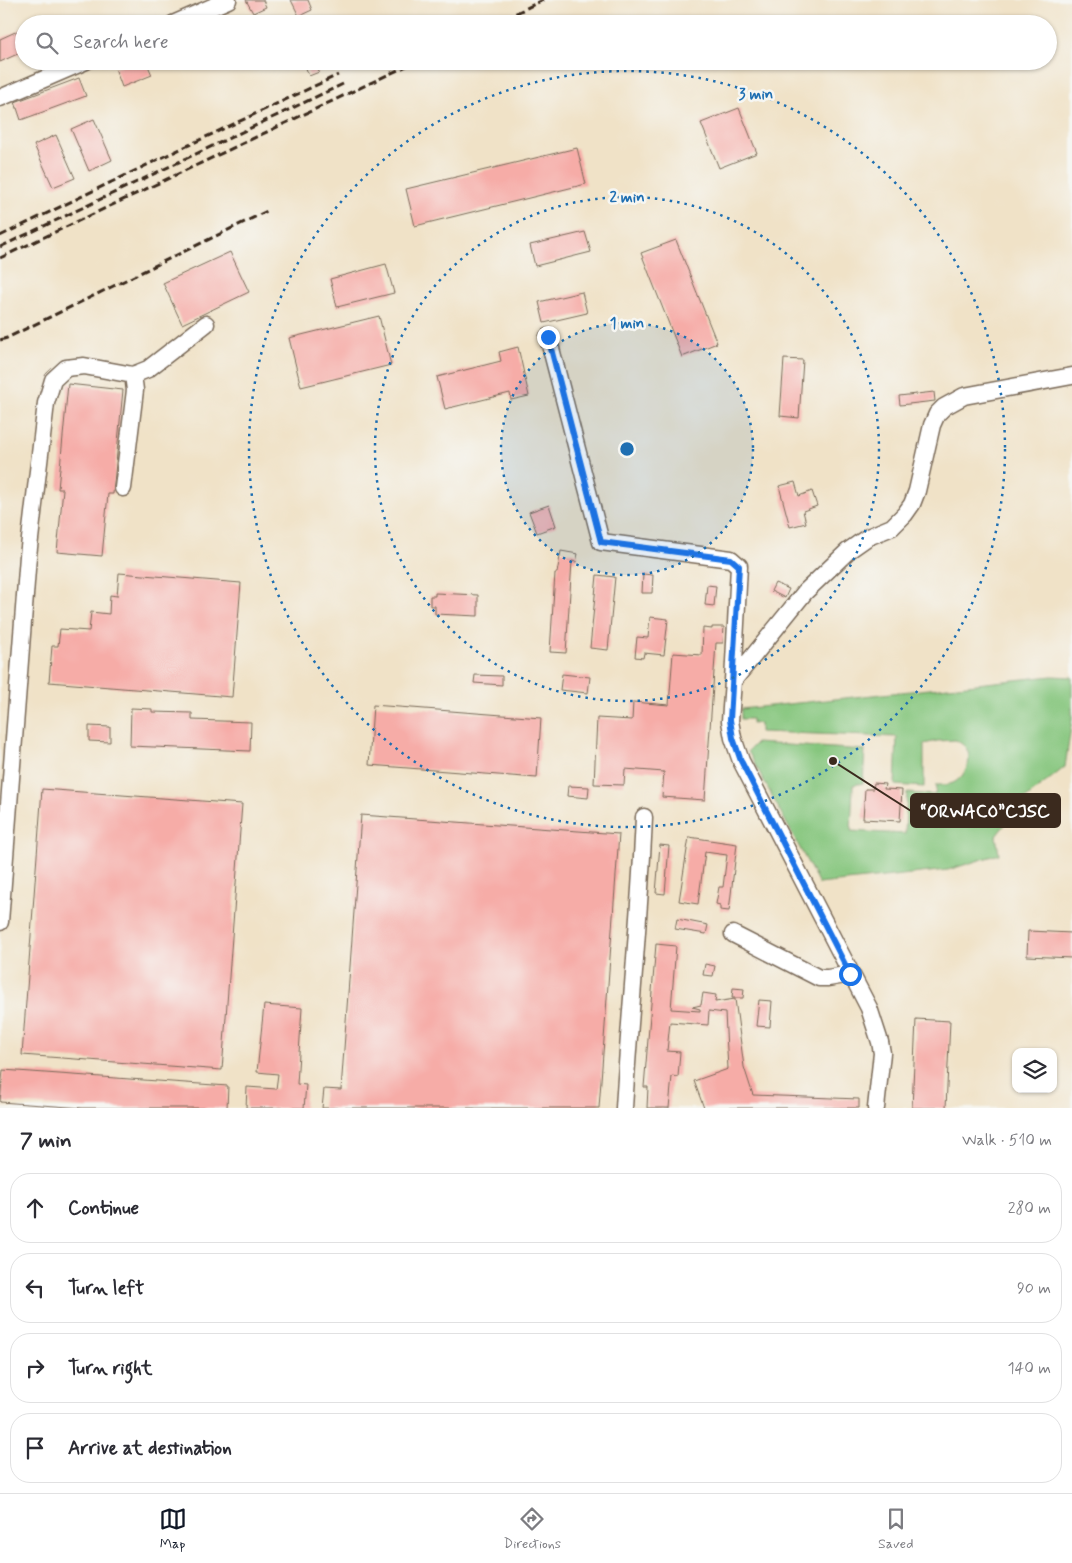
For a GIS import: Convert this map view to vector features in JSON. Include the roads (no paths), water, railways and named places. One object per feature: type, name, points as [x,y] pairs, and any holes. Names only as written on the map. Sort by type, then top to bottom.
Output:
[{"type":"street","points":[[194,15],[228,0]]},
{"type":"street","points":[[0,98],[65,70]]},
{"type":"street","points":[[0,922],[28,566],[46,403],[53,380],[66,368],[84,366],[133,375],[148,369],[206,324]]},
{"type":"street","points":[[548,337],[601,542],[731,559],[739,566],[730,720],[733,738],[741,761],[869,1008],[882,1054],[876,1108]]},
{"type":"street","points":[[123,488],[134,390],[133,375]]},
{"type":"street","points":[[733,681],[805,592],[848,551],[868,538],[892,527],[905,514],[917,492],[932,425],[937,414],[944,407],[964,396],[1072,376]]},
{"type":"street","points":[[624,1108],[640,899],[644,816]]},
{"type":"street","points":[[733,934],[819,978],[850,974]]},
{"type":"railway","points":[[512,15],[543,0]]},
{"type":"railway","points":[[0,258],[398,70]]},
{"type":"railway","points":[[0,236],[338,75]]},
{"type":"railway","points":[[0,247],[343,84]]},
{"type":"railway","points":[[0,340],[269,210]]},
{"type":"place","name":"“ORWACO”CJSC","points":[[833,761]]}]
